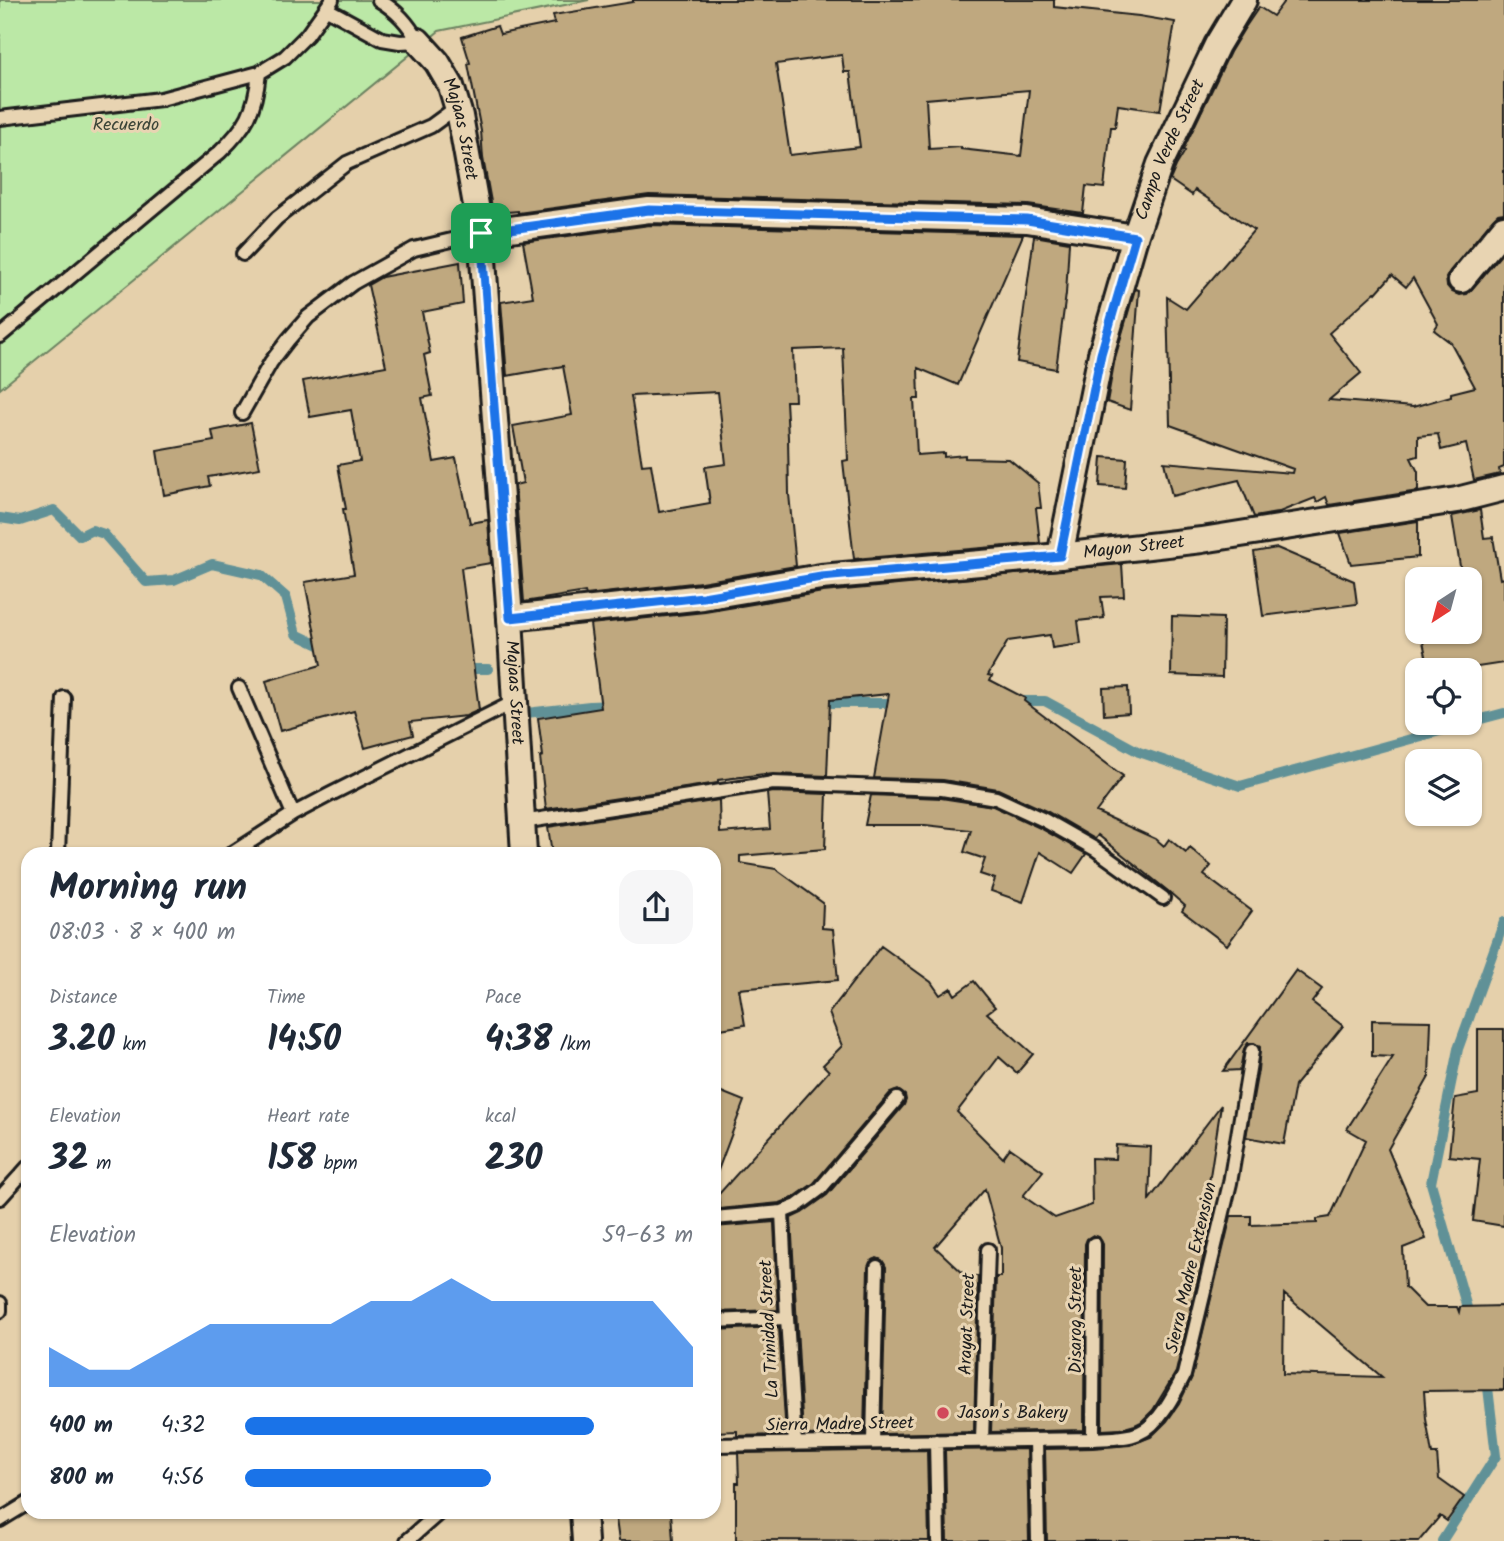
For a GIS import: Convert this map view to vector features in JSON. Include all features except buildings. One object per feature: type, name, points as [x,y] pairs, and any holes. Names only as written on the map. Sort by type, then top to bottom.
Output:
[{"type":"street","name":"Campo Verde Street","points":[[1060,556],[1101,354],[1135,237],[1160,164],[1217,45],[1244,0]]},
{"type":"street","name":"Majaas Street","points":[[418,41],[437,62],[451,86],[481,233],[510,618],[524,847]]},
{"type":"street","points":[[481,233],[649,210],[1027,220],[1135,237]]},
{"type":"street","points":[[1461,279],[1504,228]]},
{"type":"street","name":"Mayon Street","points":[[510,618],[703,597],[821,577],[1060,556],[1202,540],[1457,500],[1504,488]]},
{"type":"street","points":[[583,1519],[585,1541]]},
{"type":"lane","points":[[0,118],[161,99],[259,73],[285,57],[307,34],[329,4],[382,39],[418,41],[410,26],[398,13],[379,0]]},
{"type":"lane","points":[[0,337],[237,135],[250,116],[257,93],[259,73]]},
{"type":"lane","points":[[243,254],[277,218],[347,163],[431,126],[457,107]]},
{"type":"lane","points":[[242,413],[271,362],[308,317],[354,283],[414,249],[481,233]]},
{"type":"lane","points":[[239,688],[293,814]]},
{"type":"lane","points":[[58,847],[64,698]]},
{"type":"lane","points":[[242,847],[293,814],[514,702]]},
{"type":"lane","points":[[522,822],[773,783],[942,789],[996,798],[1044,820],[1095,849],[1163,898]]},
{"type":"lane","name":"Sierra Madre Extension","points":[[1093,1439],[1140,1433],[1161,1413],[1184,1375],[1230,1183],[1252,1051]]},
{"type":"lane","points":[[721,1217],[782,1212],[797,1206],[820,1189],[897,1099]]},
{"type":"lane","points":[[0,1198],[21,1175]]},
{"type":"lane","name":"La Trinidad Street","points":[[782,1212],[794,1444]]},
{"type":"lane","name":"Disarog Street","points":[[1093,1439],[1094,1244]]},
{"type":"lane","name":"Arayat Street","points":[[982,1441],[988,1250]]},
{"type":"lane","points":[[873,1442],[877,1267]]},
{"type":"lane","points":[[0,1303],[0,1311]]},
{"type":"lane","points":[[721,1321],[786,1318]]},
{"type":"lane","name":"Sierra Madre Street","points":[[721,1445],[1093,1439]]},
{"type":"lane","points":[[1036,1440],[1038,1541]]},
{"type":"lane","points":[[936,1441],[938,1541]]},
{"type":"lane","points":[[0,1520],[21,1507]]},
{"type":"lane","points":[[407,1541],[432,1519]]},
{"type":"green space","name":"Recuerdo","points":[[0,0],[589,0],[439,31],[0,389]]},
{"type":"waterway","points":[[0,518],[20,521],[54,510],[80,536],[92,530],[104,534],[146,582],[174,580],[212,564],[261,575],[286,597],[296,634],[327,649]]},
{"type":"waterway","points":[[461,669],[488,669]]},
{"type":"waterway","points":[[1014,701],[1045,701],[1139,752],[1240,786],[1425,735]]},
{"type":"waterway","points":[[818,703],[901,703]]},
{"type":"waterway","points":[[517,714],[614,705]]},
{"type":"waterway","points":[[1482,719],[1504,713]]},
{"type":"waterway","points":[[1470,1318],[1431,1183],[1458,1049],[1504,922]]},
{"type":"waterway","points":[[1442,1541],[1496,1456],[1487,1379]]},
{"type":"place","name":"Jason's Bakery","points":[[943,1413]]},
{"type":"route","points":[[649,210],[1027,220],[1135,237],[1101,354],[1060,556],[821,577],[703,597],[510,618],[481,233],[649,210]]}]
